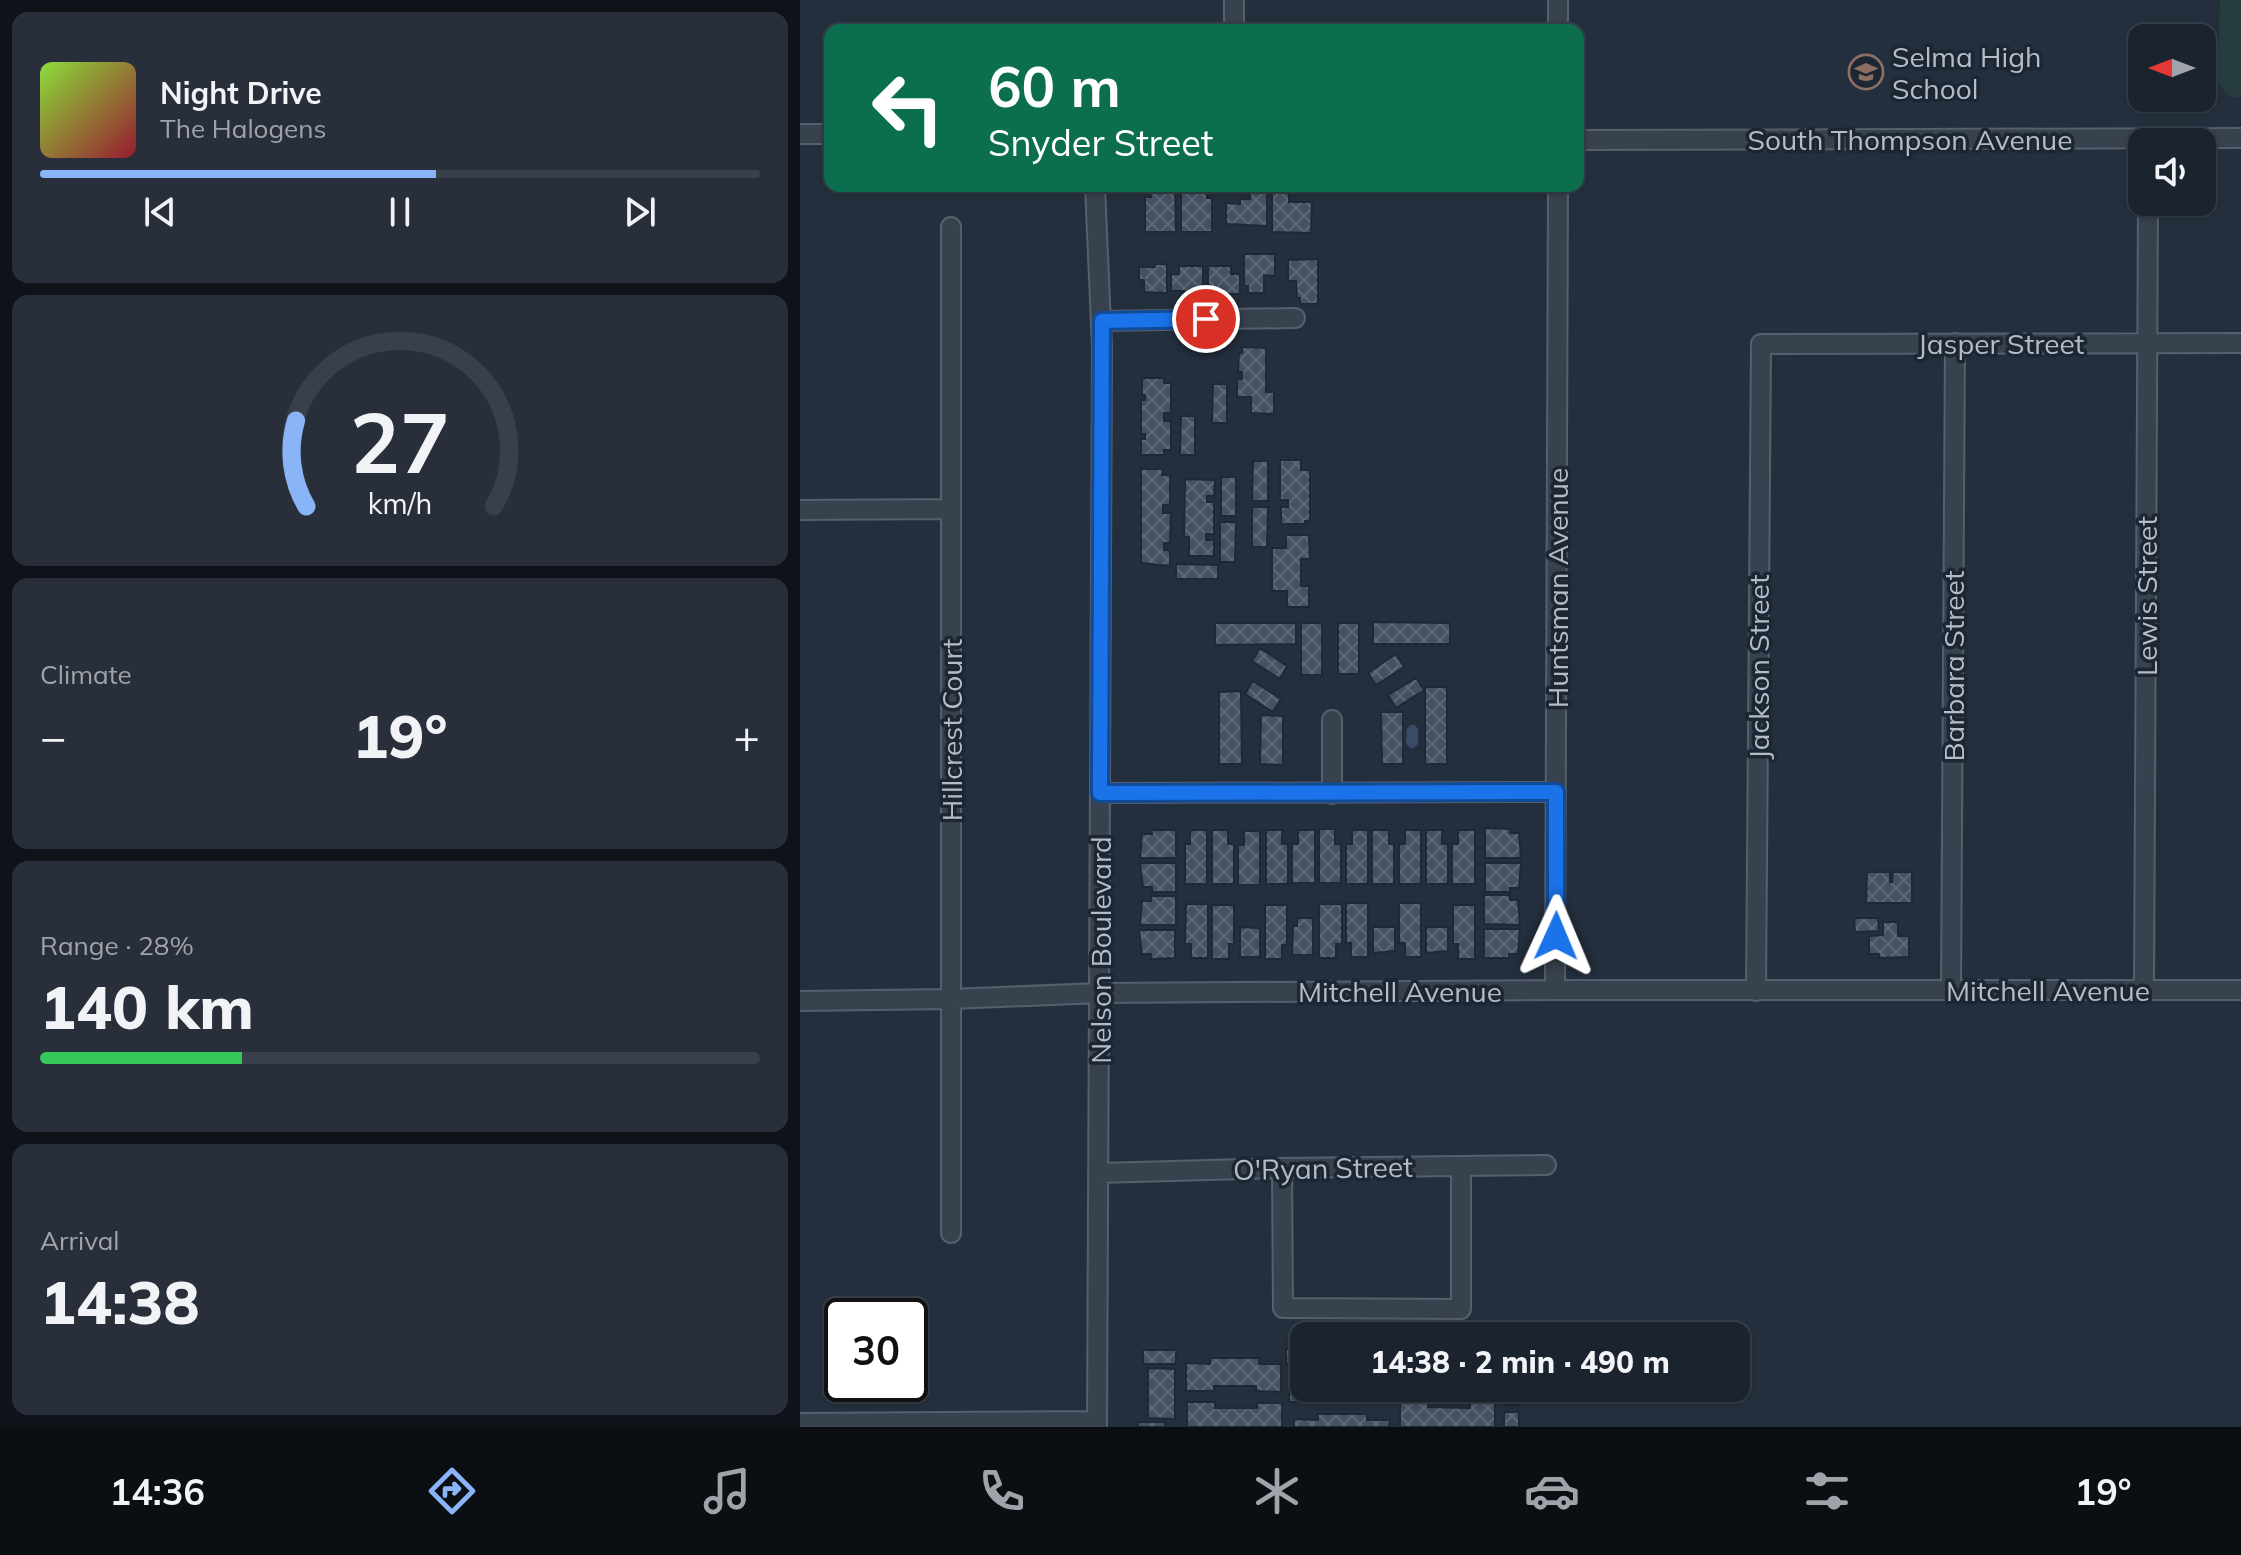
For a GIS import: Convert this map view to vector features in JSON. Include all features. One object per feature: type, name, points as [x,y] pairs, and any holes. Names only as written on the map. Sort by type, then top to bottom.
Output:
[{"type":"street","points":[[1234,0],[1234,24]]},
{"type":"street","points":[[1558,0],[1558,24]]},
{"type":"street","points":[[800,134],[824,134]]},
{"type":"street","name":"South Thompson Avenue","points":[[2216,139],[2241,138]]},
{"type":"street","name":"South Thompson Avenue","points":[[1584,140],[2128,140]]},
{"type":"street","name":"Nelson Boulevard","points":[[1095,192],[1102,321],[1097,1424]]},
{"type":"street","name":"Huntsman Avenue","points":[[1555,990],[1558,192]]},
{"type":"street","name":"Lewis Street","points":[[2144,989],[2148,216]]},
{"type":"street","name":"Hillcrest Court","points":[[951,227],[951,1233]]},
{"type":"street","points":[[1102,321],[1295,318]]},
{"type":"street","name":"Barbara Street","points":[[1951,989],[1955,343]]},
{"type":"street","name":"Jasper Street","points":[[1761,344],[2241,343]]},
{"type":"street","name":"Jackson Street","points":[[1756,991],[1761,344]]},
{"type":"street","points":[[800,510],[951,509]]},
{"type":"street","points":[[1332,720],[1332,794]]},
{"type":"street","points":[[1100,793],[1556,792]]},
{"type":"street","name":"Mitchell Avenue","points":[[800,1001],[1100,993],[2241,990]]},
{"type":"street","name":"O'Ryan Street","points":[[1099,1173],[1546,1165]]},
{"type":"street","points":[[1282,1168],[1283,1308],[1461,1309],[1461,1167]]},
{"type":"street","points":[[800,1423],[875,1426],[1097,1424]]},
{"type":"green space","points":[[2220,0],[2241,0],[2241,97],[2231,97],[2217,83]]},
{"type":"water","points":[[1410,725],[1418,729],[1418,744],[1414,748],[1406,743]]},
{"type":"building","points":[[1150,192],[1175,192],[1176,232],[1145,232],[1145,197],[1151,197]]},
{"type":"building","points":[[1181,192],[1207,192],[1207,198],[1212,198],[1212,232],[1181,232]]},
{"type":"building","points":[[1250,192],[1267,192],[1267,226],[1226,224],[1226,203],[1240,204],[1240,199],[1250,199]]},
{"type":"building","points":[[1272,192],[1289,192],[1289,202],[1312,202],[1311,233],[1272,232]]},
{"type":"building","points":[[1244,254],[1275,254],[1275,276],[1264,275],[1264,293],[1248,293],[1248,286],[1244,286]]},
{"type":"building","points":[[1318,259],[1318,304],[1300,304],[1296,281],[1288,281],[1288,260]]},
{"type":"building","points":[[1155,264],[1167,264],[1167,293],[1144,292],[1144,280],[1139,280],[1139,267],[1155,267]]},
{"type":"building","points":[[1179,266],[1203,266],[1203,295],[1188,297],[1188,291],[1171,291],[1171,274],[1179,274]]},
{"type":"building","points":[[1208,266],[1231,266],[1231,274],[1240,274],[1240,294],[1223,294],[1223,297],[1208,294]]},
{"type":"building","points":[[1242,347],[1266,348],[1266,392],[1274,392],[1274,414],[1251,413],[1251,397],[1237,397],[1237,379],[1242,379],[1242,372],[1238,372]]},
{"type":"building","points":[[1142,378],[1164,378],[1164,383],[1171,383],[1171,413],[1164,413],[1164,421],[1171,421],[1171,450],[1164,450],[1164,455],[1141,455],[1141,439],[1145,439],[1145,434],[1141,434],[1141,400],[1145,400]]},
{"type":"building","points":[[1213,384],[1227,384],[1227,423],[1212,423]]},
{"type":"building","points":[[1181,416],[1195,416],[1195,455],[1180,455]]},
{"type":"building","points":[[1280,460],[1301,460],[1301,470],[1310,470],[1310,521],[1305,521],[1305,524],[1281,524],[1281,507],[1288,507],[1288,500],[1280,500]]},
{"type":"building","points":[[1253,461],[1268,461],[1268,501],[1252,501]]},
{"type":"building","points":[[1141,469],[1163,469],[1162,475],[1170,475],[1170,505],[1163,505],[1163,513],[1171,513],[1170,543],[1164,543],[1164,550],[1170,550],[1170,566],[1141,563]]},
{"type":"building","points":[[1221,477],[1236,477],[1236,516],[1221,516]]},
{"type":"building","points":[[1185,479],[1215,480],[1214,496],[1207,496],[1207,502],[1214,502],[1214,534],[1206,534],[1206,540],[1214,540],[1214,556],[1189,556],[1189,537],[1184,537]]},
{"type":"building","points":[[1252,507],[1268,507],[1267,547],[1252,547]]},
{"type":"building","points":[[1220,522],[1236,522],[1235,562],[1220,562]]},
{"type":"building","points":[[1286,535],[1309,535],[1310,559],[1301,559],[1301,586],[1309,586],[1309,607],[1287,607],[1287,591],[1272,591],[1272,548],[1286,548]]},
{"type":"building","points":[[1176,564],[1218,565],[1218,579],[1176,579]]},
{"type":"building","points":[[1373,622],[1450,623],[1450,644],[1373,644]]},
{"type":"building","points":[[1215,623],[1296,623],[1296,644],[1215,645]]},
{"type":"building","points":[[1301,623],[1322,623],[1322,675],[1301,675]]},
{"type":"building","points":[[1338,623],[1359,623],[1359,674],[1338,674]]},
{"type":"building","points":[[1260,648],[1287,666],[1280,679],[1252,661]]},
{"type":"building","points":[[1396,654],[1404,667],[1376,685],[1368,673]]},
{"type":"building","points":[[1416,678],[1424,690],[1396,708],[1388,695]]},
{"type":"building","points":[[1253,681],[1281,699],[1273,712],[1245,694]]},
{"type":"building","points":[[1425,687],[1447,687],[1447,764],[1425,764]]},
{"type":"building","points":[[1241,691],[1242,764],[1219,764],[1219,692]]},
{"type":"building","points":[[1381,712],[1403,712],[1403,764],[1382,764]]},
{"type":"building","points":[[1261,715],[1283,716],[1283,765],[1260,764]]},
{"type":"building","points":[[1485,828],[1510,829],[1510,833],[1519,833],[1521,858],[1485,858]]},
{"type":"building","points":[[1319,829],[1335,829],[1335,844],[1341,844],[1341,883],[1319,883]]},
{"type":"building","points":[[1152,830],[1176,830],[1176,858],[1140,858],[1142,834],[1152,834]]},
{"type":"building","points":[[1190,830],[1207,830],[1207,884],[1185,884],[1185,844],[1190,844]]},
{"type":"building","points":[[1212,830],[1228,830],[1228,844],[1234,844],[1234,884],[1212,884]]},
{"type":"building","points":[[1266,830],[1282,830],[1282,844],[1288,844],[1288,884],[1266,884]]},
{"type":"building","points":[[1298,830],[1315,830],[1315,883],[1292,883],[1292,844],[1298,844]]},
{"type":"building","points":[[1352,830],[1368,830],[1368,884],[1346,884],[1346,844],[1352,844]]},
{"type":"building","points":[[1372,830],[1389,830],[1389,844],[1394,844],[1394,884],[1372,884]]},
{"type":"building","points":[[1405,830],[1421,830],[1421,884],[1399,884],[1399,844],[1405,844]]},
{"type":"building","points":[[1426,830],[1442,830],[1442,844],[1448,844],[1448,884],[1426,884]]},
{"type":"building","points":[[1458,830],[1475,830],[1475,884],[1452,884],[1452,844],[1458,844]]},
{"type":"building","points":[[1244,831],[1260,831],[1260,885],[1238,885],[1238,845],[1244,845]]},
{"type":"building","points":[[1140,863],[1176,863],[1176,892],[1152,892],[1152,887],[1143,887]]},
{"type":"building","points":[[1485,863],[1521,863],[1519,888],[1510,888],[1510,892],[1485,892]]},
{"type":"building","points":[[1867,872],[1890,872],[1892,882],[1893,872],[1912,872],[1912,903],[1866,903]]},
{"type":"building","points":[[1484,895],[1510,895],[1510,900],[1518,900],[1520,925],[1484,924]]},
{"type":"building","points":[[1151,896],[1176,896],[1176,925],[1140,925],[1142,901],[1151,901]]},
{"type":"building","points":[[1346,903],[1368,903],[1368,957],[1351,957],[1351,943],[1346,943]]},
{"type":"building","points":[[1399,903],[1421,903],[1421,957],[1405,957],[1405,943],[1399,943]]},
{"type":"building","points":[[1186,904],[1208,904],[1208,958],[1191,958],[1191,944],[1185,944]]},
{"type":"building","points":[[1319,904],[1342,904],[1342,944],[1336,944],[1336,958],[1319,958]]},
{"type":"building","points":[[1212,905],[1234,905],[1234,944],[1229,944],[1229,959],[1212,959]]},
{"type":"building","points":[[1265,905],[1287,905],[1287,945],[1282,945],[1282,959],[1265,959]]},
{"type":"building","points":[[1453,905],[1475,905],[1475,959],[1458,959],[1458,944],[1453,944]]},
{"type":"building","points":[[1297,918],[1313,918],[1313,955],[1292,955],[1293,926],[1297,926]]},
{"type":"building","points":[[1854,918],[1878,918],[1879,931],[1855,932]]},
{"type":"building","points":[[1883,922],[1898,922],[1898,936],[1909,936],[1909,957],[1879,958],[1879,954],[1869,954],[1869,936],[1883,935]]},
{"type":"building","points":[[1240,927],[1260,928],[1260,957],[1240,957]]},
{"type":"building","points":[[1373,927],[1395,927],[1395,951],[1373,953]]},
{"type":"building","points":[[1426,927],[1448,927],[1448,951],[1426,953]]},
{"type":"building","points":[[1484,929],[1520,929],[1518,954],[1509,954],[1509,958],[1484,958]]},
{"type":"building","points":[[1139,930],[1175,930],[1175,958],[1151,959],[1151,954],[1142,954]]},
{"type":"building","points":[[1286,1349],[1290,1349],[1290,1364],[1286,1364]]},
{"type":"building","points":[[1143,1350],[1176,1350],[1176,1364],[1143,1364]]},
{"type":"building","points":[[1210,1358],[1259,1358],[1259,1364],[1281,1364],[1281,1392],[1256,1391],[1256,1386],[1214,1386],[1214,1391],[1186,1391],[1186,1363],[1210,1364]]},
{"type":"building","points":[[1148,1368],[1175,1369],[1175,1419],[1148,1418]]},
{"type":"building","points":[[1187,1402],[1215,1402],[1215,1408],[1257,1408],[1257,1403],[1282,1403],[1282,1427],[1187,1427]]},
{"type":"building","points":[[1400,1402],[1428,1402],[1428,1407],[1470,1408],[1470,1402],[1495,1403],[1495,1427],[1400,1427]]},
{"type":"building","points":[[1504,1402],[1518,1402],[1518,1405],[1504,1405]]},
{"type":"building","points":[[1504,1412],[1519,1412],[1519,1427],[1504,1427]]},
{"type":"building","points":[[1318,1414],[1367,1414],[1367,1420],[1390,1420],[1389,1427],[1294,1427],[1294,1419],[1318,1420]]},
{"type":"building","points":[[1138,1422],[1165,1422],[1165,1427],[1138,1427]]},
{"type":"place","name":"Selma High School","points":[[1866,72]]},
{"type":"route","points":[[1206,319],[1102,321],[1100,793],[1556,792],[1556,936]]}]
